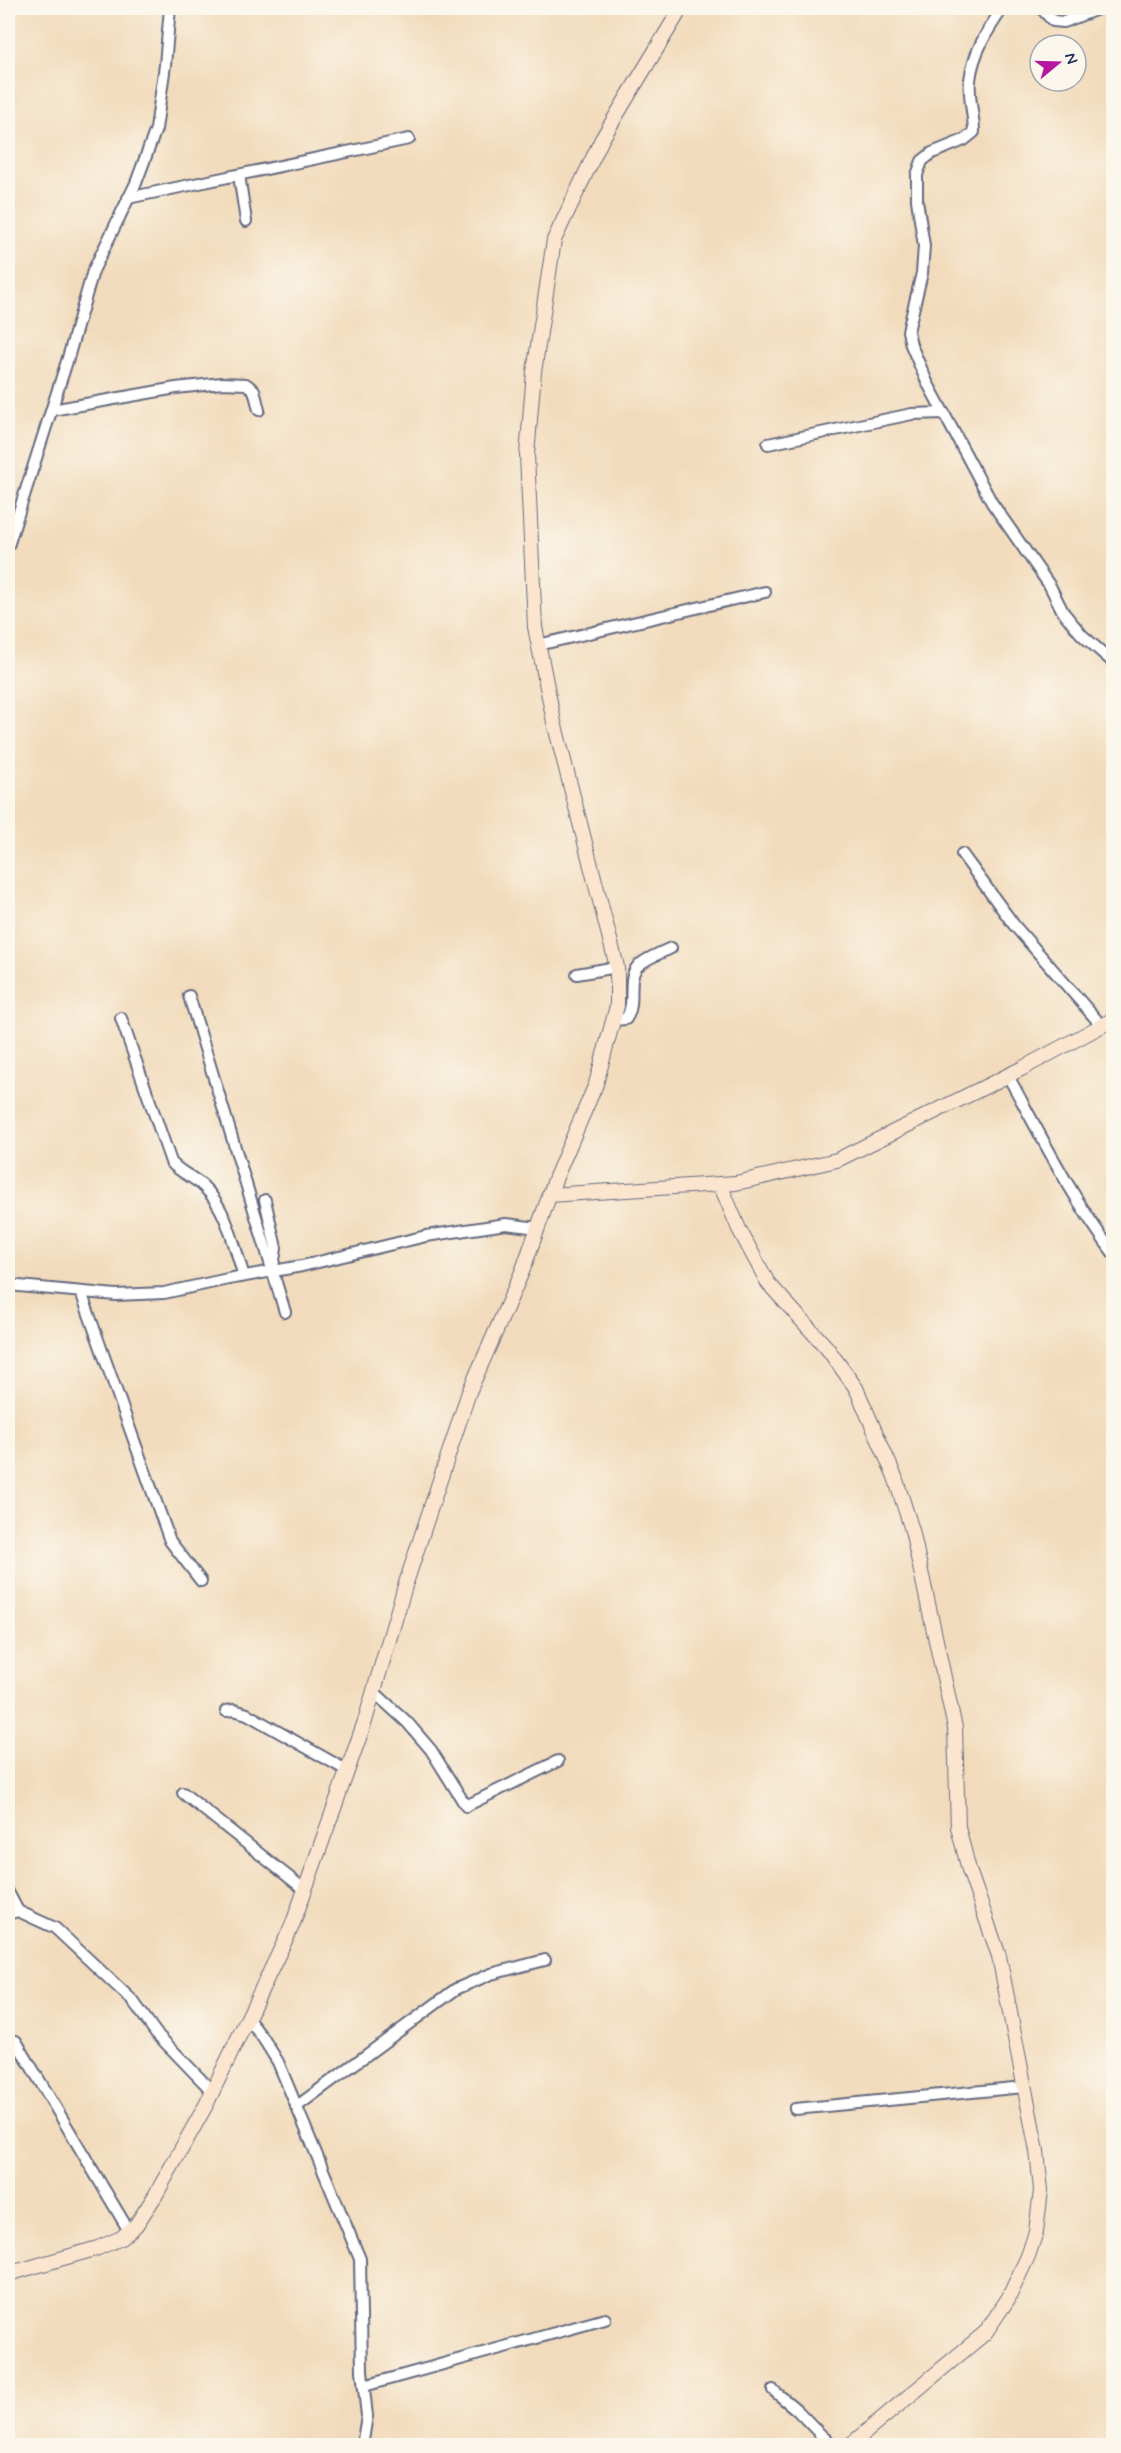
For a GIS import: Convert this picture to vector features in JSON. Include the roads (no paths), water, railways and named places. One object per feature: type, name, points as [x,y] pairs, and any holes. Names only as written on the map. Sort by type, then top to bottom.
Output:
[{"type":"street","points":[[8,546],[52,410],[93,271],[128,198],[156,129],[170,8]]},
{"type":"street","points":[[8,2274],[98,2248],[121,2238],[136,2225],[155,2196],[213,2092],[292,1926],[348,1771],[405,1586],[469,1392],[522,1272],[549,1195],[596,1084],[617,1006],[617,967],[554,722],[538,645],[535,627],[527,455],[534,372],[555,240],[602,140],[677,15],[678,8]]},
{"type":"street","points":[[1004,8],[984,38],[974,61],[970,82],[974,132],[964,140],[932,153],[922,161],[917,175],[917,200],[924,246],[922,273],[908,331],[915,354],[992,503],[1050,586],[1063,612],[1082,635],[1113,663]]},
{"type":"street","points":[[1041,8],[1053,21],[1064,22],[1100,8]]},
{"type":"street","points":[[128,198],[409,140]]},
{"type":"street","points":[[239,175],[246,221]]},
{"type":"street","points":[[52,410],[176,388],[222,383],[246,384],[254,390],[259,410]]},
{"type":"street","points":[[768,444],[912,414],[944,413]]},
{"type":"street","points":[[538,645],[765,591]]},
{"type":"street","points":[[549,1195],[736,1183],[837,1160],[1008,1076],[1108,1022],[1014,925],[962,854]]},
{"type":"street","points":[[613,1020],[626,1019],[632,1010],[632,977],[637,967],[671,948]]},
{"type":"street","points":[[577,974],[617,967]]},
{"type":"street","points":[[189,996],[285,1312]]},
{"type":"street","points":[[121,1018],[171,1162],[178,1170],[203,1186],[219,1204],[244,1276]]},
{"type":"street","points":[[1008,1076],[1054,1161],[1113,1254]]},
{"type":"street","points":[[720,1184],[739,1229],[768,1283],[827,1348],[856,1388],[895,1477],[912,1530],[956,1728],[958,1827],[969,1870],[999,1956],[1037,2151],[1041,2190],[1036,2232],[1028,2256],[1013,2288],[985,2334],[849,2445]]},
{"type":"street","points":[[265,1200],[276,1248],[272,1271]]},
{"type":"street","points":[[8,1285],[116,1295],[164,1293],[426,1236],[506,1224],[538,1228]]},
{"type":"street","points":[[81,1292],[170,1541],[201,1581]]},
{"type":"street","points":[[374,1692],[431,1749],[466,1806],[558,1761]]},
{"type":"street","points":[[226,1711],[234,1710],[247,1714],[348,1771]]},
{"type":"street","points":[[183,1793],[305,1890]]},
{"type":"street","points":[[8,1892],[13,1912],[55,1928],[133,2001],[156,2033],[213,2092]]},
{"type":"street","points":[[296,2107],[456,1989],[491,1974],[545,1960]]},
{"type":"street","points":[[248,2019],[278,2062],[360,2259],[367,2416],[362,2445]]},
{"type":"street","points":[[16,2041],[129,2231]]},
{"type":"street","points":[[795,2109],[1024,2087]]},
{"type":"street","points":[[364,2385],[605,2319]]},
{"type":"street","points":[[773,2390],[797,2410],[823,2437],[835,2445]]}]
